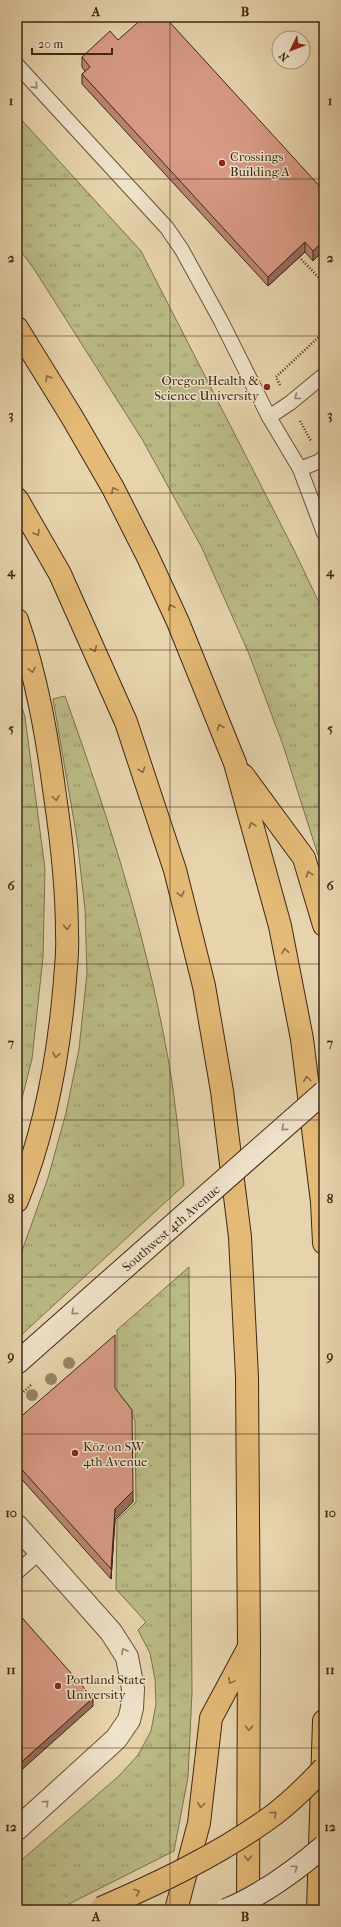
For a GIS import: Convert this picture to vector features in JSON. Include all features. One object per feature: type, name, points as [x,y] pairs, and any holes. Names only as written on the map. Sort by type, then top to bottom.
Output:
[{"type":"highway","points":[[17,328],[72,416],[113,488],[147,555],[178,622],[235,763],[280,926],[302,1039],[322,1202],[324,1243]]},
{"type":"highway","points":[[17,499],[60,574],[126,722],[175,870],[204,986],[222,1091],[240,1237],[247,1377],[249,1647],[248,1910]]},
{"type":"highway","points":[[17,620],[29,655],[47,732],[65,864],[68,937],[62,1016],[53,1074],[40,1131],[17,1201]]},
{"type":"highway","points":[[235,763],[304,858],[324,925]]},
{"type":"highway","points":[[176,1910],[199,1823],[211,1718],[249,1647]]},
{"type":"highway","points":[[318,1910],[324,1721]]},
{"type":"highway","points":[[99,1909],[150,1887],[224,1848],[269,1818],[324,1768]]},
{"type":"street","name":"Southwest 4th Avenue","points":[[17,1362],[324,1092]]},
{"type":"street","points":[[17,1526],[111,1632],[122,1648],[130,1668],[133,1689],[132,1708],[129,1720],[116,1739],[17,1829]]},
{"type":"street","points":[[226,1910],[236,1906],[275,1882],[306,1861],[324,1846]]},
{"type":"lane","points":[[17,65],[54,107],[167,228],[182,250],[221,321],[268,417],[300,469],[324,533]]},
{"type":"lane","points":[[268,417],[290,403],[324,375]]},
{"type":"lane","points":[[300,469],[320,461],[324,456]]},
{"type":"lane","points":[[17,1572],[40,1552]]},
{"type":"path","points":[[300,257],[324,283]]},
{"type":"green space","points":[[17,115],[141,251],[294,550],[324,613],[324,874],[283,745],[249,654],[202,548],[142,439],[34,269],[17,246]]},
{"type":"green space","points":[[17,691],[25,717],[45,869],[43,957],[32,1059],[17,1118]]},
{"type":"green space","points":[[65,696],[98,791],[128,887],[153,984],[172,1082],[184,1185],[17,1339],[17,1265],[48,1178],[66,1113],[79,1049],[87,973],[85,909],[77,839],[53,699]]},
{"type":"green space","points":[[189,1267],[192,1692],[188,1777],[174,1851],[57,1910],[17,1910],[17,1864],[120,1775],[138,1755],[151,1731],[156,1704],[155,1679],[150,1653],[138,1630],[146,1622],[116,1589],[117,1520],[136,1502],[135,1420],[117,1398],[117,1330]]},
{"type":"building","name":"Crossings Building A","points":[[144,17],[165,17],[324,191],[324,240],[313,251],[305,242],[268,277],[82,74],[90,67],[82,57],[110,31],[118,40]]},
{"type":"building","name":"Kōz on SW 4th Avenue","points":[[115,1335],[115,1388],[132,1410],[133,1491],[115,1509],[111,1569],[17,1464],[17,1420]]},
{"type":"building","points":[[17,1612],[93,1698],[17,1766]]},
{"type":"place","name":"Crossings Building A","points":[[222,163]]},
{"type":"place","name":"Oregon Health & Science University","points":[[267,387]]},
{"type":"place","name":"Kōz on SW 4th Avenue","points":[[75,1453]]},
{"type":"place","name":"Portland State University","points":[[58,1686]]}]
